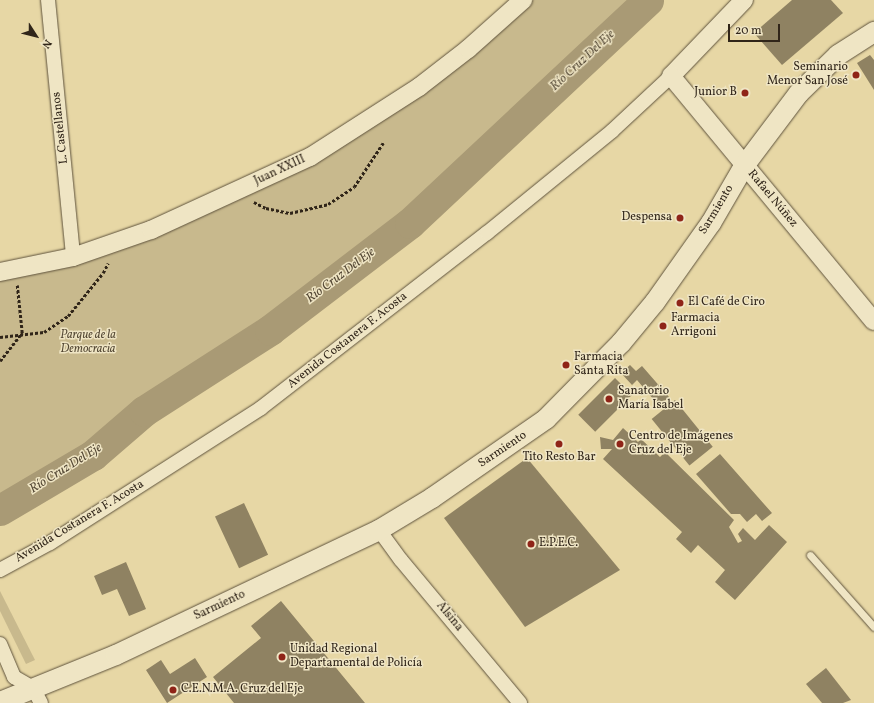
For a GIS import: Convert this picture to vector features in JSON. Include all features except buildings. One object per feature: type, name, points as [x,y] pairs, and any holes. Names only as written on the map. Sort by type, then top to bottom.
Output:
[{"type":"main road","name":"Sarmiento","points":[[0,702],[37,695],[129,648],[379,530],[511,446],[546,419],[621,344],[655,302],[711,223],[744,166],[780,117],[817,73],[838,55],[874,32]]},
{"type":"street","name":"L. Castellanos","points":[[48,0],[74,257]]},
{"type":"street","name":"Juan XXIII","points":[[8,271],[74,257],[151,230],[236,193],[310,157],[419,87],[468,49],[523,0]]},
{"type":"street","points":[[671,76],[744,0]]},
{"type":"street","name":"Rafael Núñez","points":[[671,76],[744,166],[874,321]]},
{"type":"street","name":"Avenida Costanera F. Acosta","points":[[0,570],[50,543],[261,408],[487,233],[612,131],[671,76]]},
{"type":"street","name":"Alsina","points":[[379,530],[520,703]]},
{"type":"street","points":[[0,644],[14,677],[37,695]]},
{"type":"lane","points":[[810,555],[874,627]]},
{"type":"path","points":[[236,193],[266,208],[290,214],[328,204],[354,187],[383,143]]},
{"type":"path","points":[[0,337],[22,333],[44,332],[68,316],[103,273],[119,241]]},
{"type":"path","points":[[8,271],[22,333]]},
{"type":"path","points":[[0,361],[22,333]]},
{"type":"green space","name":"Parque de la Democracia","points":[[523,0],[648,0],[410,223],[270,330],[144,411],[93,455],[0,510],[0,272],[73,257],[310,157]]},
{"type":"green space","points":[[0,591],[35,660],[26,664],[0,611]]},
{"type":"waterway","name":"Río Cruz Del Eje","points":[[0,510],[93,455],[144,411],[270,330],[410,223],[648,0]]},
{"type":"place","name":"Seminario Menor San José","points":[[856,75]]},
{"type":"place","name":"Junior B","points":[[745,93]]},
{"type":"place","name":"Despensa","points":[[680,218]]},
{"type":"place","name":"El Café de Ciro","points":[[680,303]]},
{"type":"place","name":"Farmacia Arrigoni","points":[[663,326]]},
{"type":"place","name":"Farmacia Santa Rita","points":[[566,365]]},
{"type":"place","name":"Sanatorio María Isabel","points":[[609,399]]},
{"type":"place","name":"Tito Resto Bar","points":[[559,444]]},
{"type":"place","name":"Centro de Imágenes Cruz del Eje","points":[[620,444]]},
{"type":"place","name":"E.P.E.C.","points":[[531,544]]},
{"type":"place","name":"Unidad Regional Departamental de Policía","points":[[282,657]]},
{"type":"place","name":"C.E.N.M.A. Cruz del Eje","points":[[173,690]]}]
